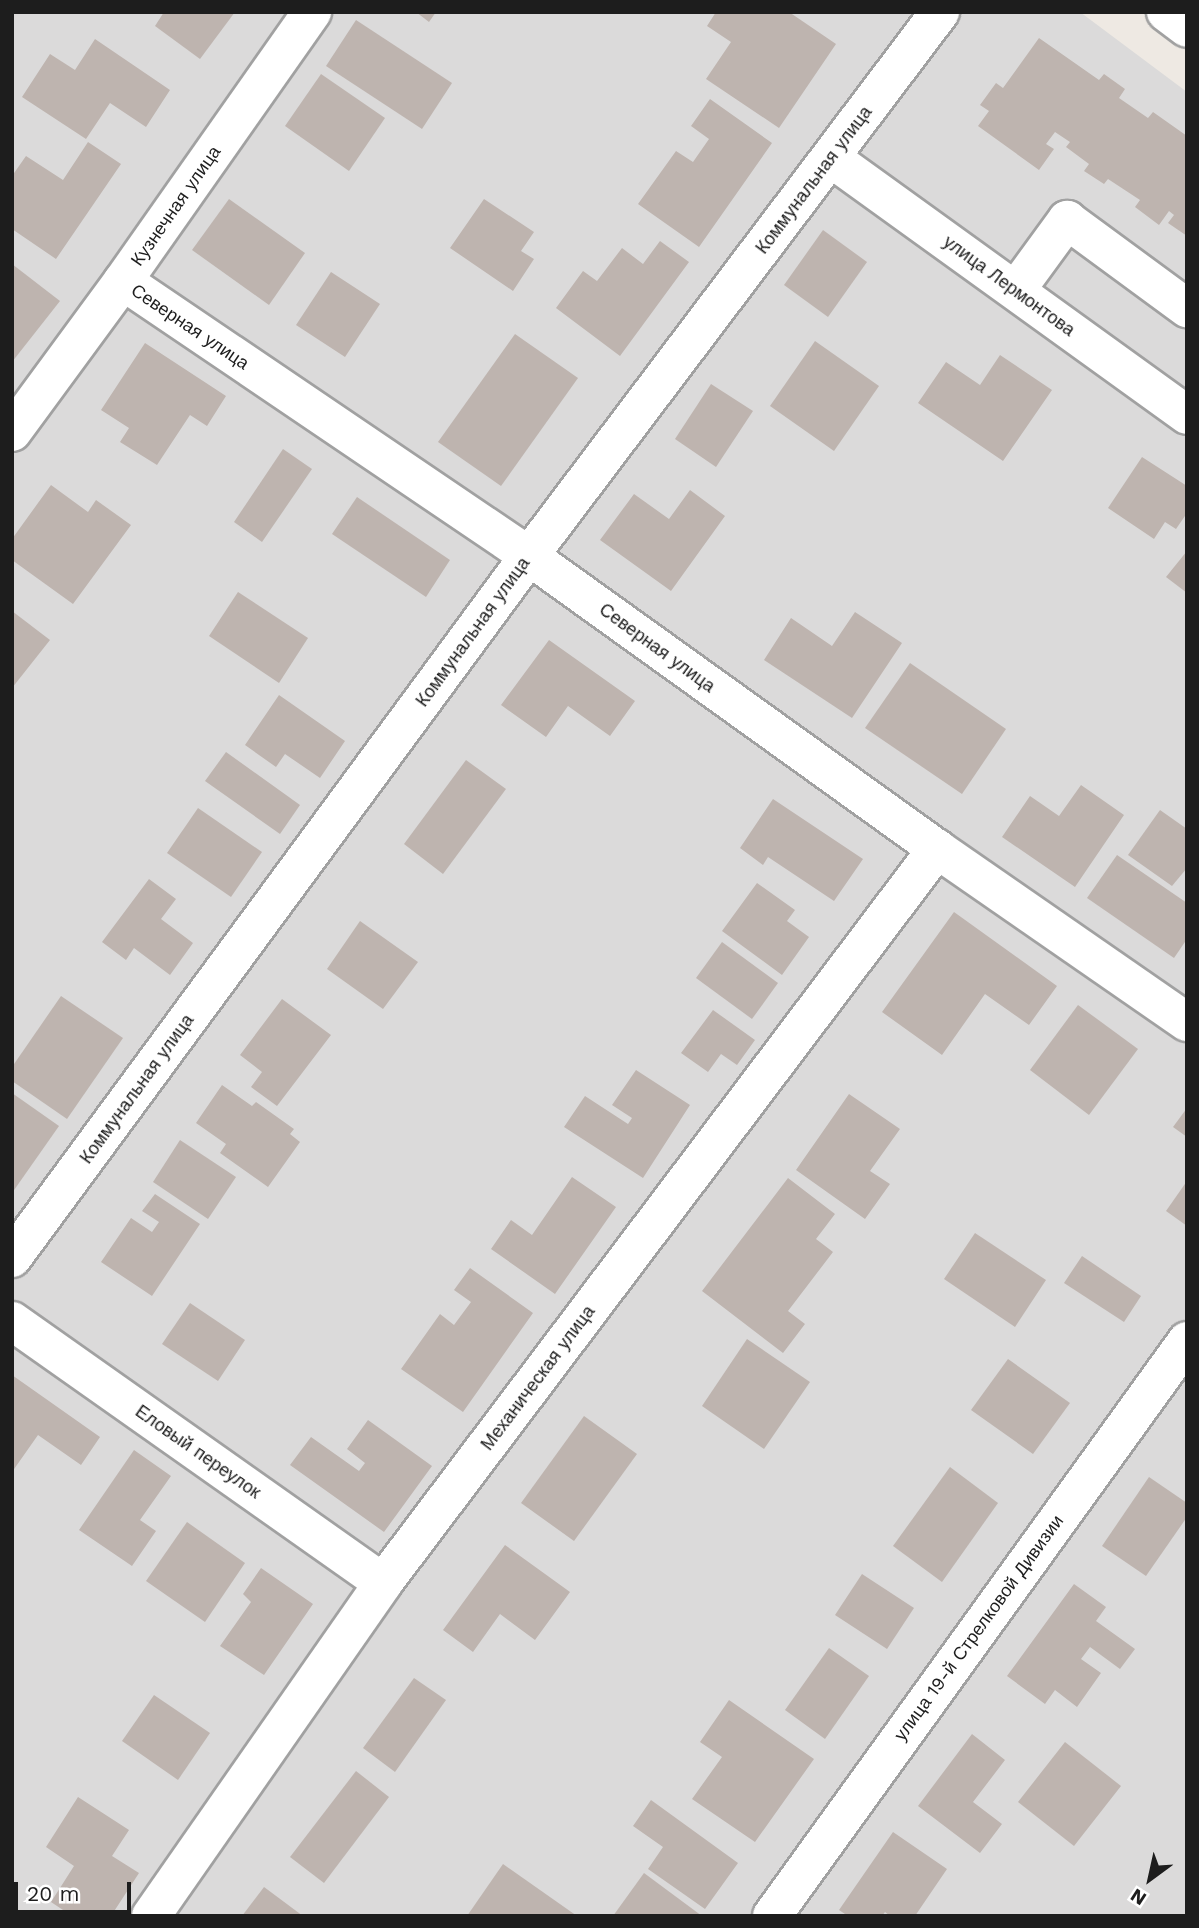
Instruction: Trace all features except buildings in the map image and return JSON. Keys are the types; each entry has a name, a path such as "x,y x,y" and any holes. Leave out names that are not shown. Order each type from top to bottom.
{"street":[{"name":"Кузнечная улица","path":"12,432 123,281 312,12"},
{"name":"Коммунальная улица","path":"12,1258 529,556 940,12"},
{"path":"1166,12 1187,28"},
{"name":"улица Лермонтова","path":"831,158 1187,415"},
{"path":"1016,290 1067,220 1187,308"},
{"name":"Северная улица","path":"123,281 529,556 937,849 1187,1022"},
{"name":"Механическая улица","path":"150,1916 383,1583 937,849"},
{"name":"Еловый переулок","path":"12,1321 383,1583"},
{"name":"улица 19-й Стрелковой Дивизии","path":"772,1916 1187,1341"}],"shaded area":[{"path":"12,12 1080,12 1187,92 1187,1916 12,1916"}]}
